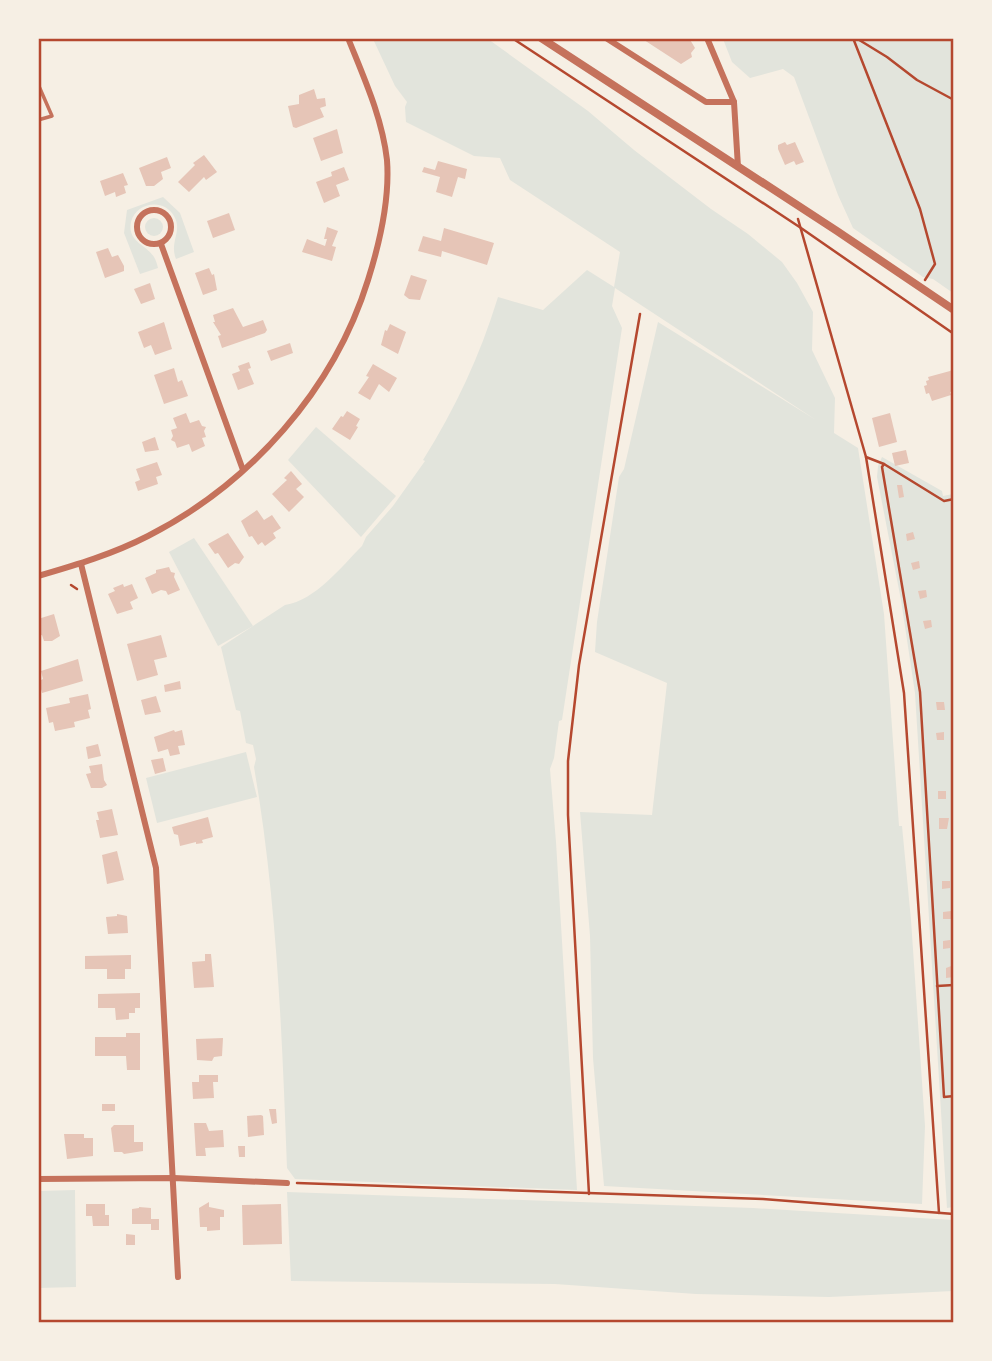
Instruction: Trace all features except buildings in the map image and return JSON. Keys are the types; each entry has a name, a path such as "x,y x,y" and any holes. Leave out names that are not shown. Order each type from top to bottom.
{"street":[{"path":"38,576 81,564 132,544 169,525 207,500 285,429 326,372 358,310 379,244 387,180 383,136 370,92 348,38"},
{"path":"541,38 954,310"},
{"path":"606,38 706,102 734,102"},
{"path":"707,38 734,102 738,167"},
{"path":"148,211 159,211 170,221 171,233 160,244 145,243 138,234 139,219 148,211"},
{"path":"160,244 243,470"},
{"path":"81,564 156,868 178,1278"},
{"path":"38,1179 174,1178 287,1183"}],"lane":[{"path":"38,84 52,116 38,120"}],"path":[{"path":"512,38 801,228 954,334"},
{"path":"854,38 887,57 917,80 954,100"},
{"path":"854,38 920,209 935,264 921,288"},
{"path":"790,201 801,228 866,457 904,693 939,1213"},
{"path":"589,1194 568,815 568,761 579,665 640,314"},
{"path":"866,457 884,464 944,501 954,499"},
{"path":"884,464 882,477 906,599 920,692 944,1097 954,1096"},
{"path":"71,584 79,592"},
{"path":"937,986 954,985"},
{"path":"287,1183 763,1199 954,1214"}],"shaded area":[{"path":"373,39 488,39 588,111 634,150 782,262 813,312 812,350 835,398 834,433 858,448 884,614 899,826 902,826 911,920 925,1126 922,1204 604,1186 593,1058 590,936 580,812 652,815 667,683 595,652 619,477 624,469 658,322 816,420 615,288 612,306 622,328 562,720 559,721 550,769 577,1190 295,1179 287,1168 277,967 268,867 254,767 256,759 253,745 246,743 240,711 236,710 221,647 285,605 317,590 362,546 366,537 393,506 425,461 423,460 466,382 498,297 543,310 587,270 614,287 620,252 510,180 500,158 474,156 406,122 407,102 395,86"},
{"path":"723,39 953,39 953,293 933,279 923,277 853,228 794,77 783,69 750,78 732,62"},
{"path":"163,197 180,213 194,252 176,259 174,247 177,227 174,216 164,207 144,207 134,215 131,222 132,234 151,253 158,268 140,274 124,233 127,210"},
{"path":"154,218 160,221 163,227 160,233 154,236 148,233 145,227 148,221"},
{"path":"316,427 396,496 361,537 288,460"},
{"path":"882,457 942,491 943,496 953,494 953,1207 947,1208 915,693 901,600 877,477"},
{"path":"194,538 253,626 218,646 169,552"},
{"path":"246,752 257,797 157,823 146,778"},
{"path":"75,1190 76,1287 39,1288 39,1191"},
{"path":"287,1192 753,1208 953,1220 953,1291 829,1297 696,1294 555,1284 291,1281"}]}
